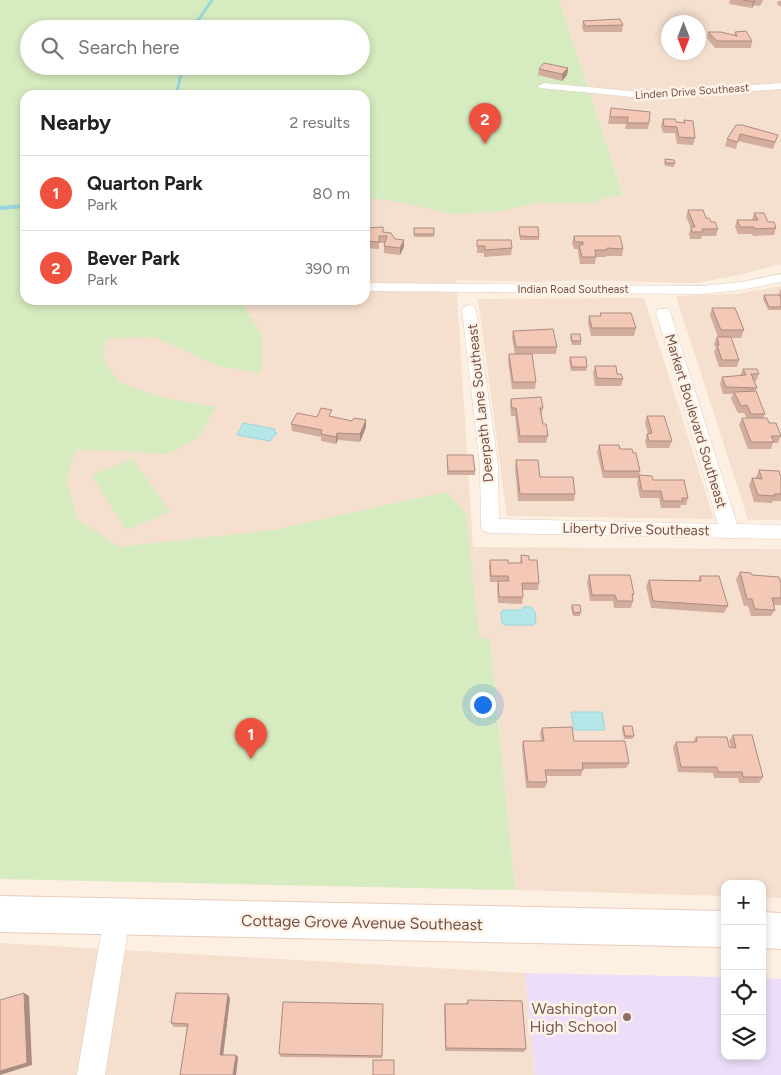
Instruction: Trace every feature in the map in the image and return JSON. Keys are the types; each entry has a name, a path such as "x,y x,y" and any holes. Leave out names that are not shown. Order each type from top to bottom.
{"main road":[{"name":"Cottage Grove Avenue Southeast","path":"0,914 721,929"},
{"path":"766,930 781,931"}],"street":[{"name":"Linden Drive Southeast","path":"544,86 653,96 781,86"},
{"name":"Indian Road Southeast","path":"370,286 552,289 592,287 702,290 743,286 781,278"},
{"name":"Deerpath Lane Southeast","path":"469,310 489,465 490,526"},
{"name":"Markert Boulevard Southeast","path":"663,312 730,531"},
{"name":"Liberty Drive Southeast","path":"490,526 781,532"},
{"path":"91,1075 117,917"}],"shaded area":[{"path":"559,0 781,0 781,264 740,275 696,283 581,280 536,282 456,280 473,547 781,549 781,898 766,897 766,880 721,880 721,896 515,890 490,639 0,625 93,305 370,305 370,194 623,196"},
{"path":"781,286 781,520 748,520 676,296 737,294"},
{"path":"644,298 714,519 507,516 478,299"},
{"path":"0,943 525,973 535,1075 0,1075"},
{"name":"Washington High School","path":"525,973 721,977 721,1060 766,1060 766,978 781,979 781,1075 535,1075"}],"green space":[{"path":"0,0 559,0 623,196 610,196 593,203 536,203 502,211 452,214 388,200 370,198 370,90 20,90 20,305 244,305 262,336 261,373 218,366 155,337 106,338 103,360 120,383 160,397 216,407 198,438 167,454 76,449 66,480 76,518 119,547 273,530 446,492 466,513 479,638 490,639 515,890 0,879"},
{"path":"132,458 170,512 126,530 92,476"}],"water":[{"path":"243,423 275,429 274,432 277,433 270,441 237,435"},
{"path":"523,607 531,607 535,612 536,623 533,625 505,625 502,623 501,612 503,610 523,610"},
{"path":"571,712 602,712 605,730 574,730"}],"building":[{"path":"620,19 623,25 585,26 583,21"},
{"path":"746,31 752,41 717,41 708,32 721,32 737,36 735,32"},
{"path":"544,63 568,68 562,74 539,69"},
{"path":"611,108 650,112 649,123 627,123 628,117 610,117"},
{"path":"663,119 675,119 676,122 685,123 684,120 693,121 695,138 679,137 677,127 664,126"},
{"path":"736,125 778,135 775,142 740,134 738,142 727,139"},
{"path":"665,159 674,160 675,163 666,163"},
{"path":"688,210 703,210 706,218 709,218 711,222 715,222 718,229 702,229 703,232 692,232 691,227 695,227"},
{"path":"754,213 764,213 768,222 774,222 776,228 755,229 754,227 740,227 737,220 758,220"},
{"path":"383,227 383,232 391,233 395,239 404,240 400,248 384,246 387,236 379,236 379,242 370,241 370,228"},
{"path":"519,227 538,227 539,237 520,236"},
{"path":"414,228 434,228 434,234 414,234"},
{"path":"574,236 620,236 623,249 607,248 607,250 595,250 596,257 582,257 579,245 583,245 583,242 575,242"},
{"path":"477,240 511,240 512,248 485,250 485,246 477,246"},
{"path":"764,295 780,295 781,307 769,307"},
{"path":"712,308 735,308 744,330 721,330"},
{"path":"600,313 631,313 636,328 592,328 589,316 601,316"},
{"path":"553,329 557,347 516,347 513,331"},
{"path":"571,334 580,334 581,341 572,341"},
{"path":"717,337 731,337 739,360 722,360 717,345 719,345"},
{"path":"509,354 532,354 536,382 513,382"},
{"path":"570,357 586,357 587,367 572,367"},
{"path":"595,366 616,366 617,374 621,374 623,379 597,378"},
{"path":"743,369 757,369 759,374 751,374 757,388 726,387 722,377 746,375"},
{"path":"756,391 765,414 751,414 747,405 741,406 734,392"},
{"path":"541,397 543,408 540,408 543,424 546,424 548,436 520,436 516,408 512,408 511,399"},
{"path":"321,408 332,410 329,416 352,421 354,418 366,420 360,434 337,433 336,437 321,434 322,430 291,424 297,413 317,417"},
{"path":"647,416 664,416 672,441 649,441 647,434 652,433"},
{"path":"742,418 767,418 769,423 776,423 781,436 771,436 774,442 751,442"},
{"path":"599,445 619,445 620,449 632,449 633,453 636,453 640,471 604,471"},
{"path":"447,455 473,455 475,471 448,471"},
{"path":"516,460 538,460 540,477 573,477 575,494 520,494"},
{"path":"759,470 779,471 781,475 781,494 774,494 775,496 758,495 752,478 762,479"},
{"path":"639,475 652,476 653,480 684,480 688,498 682,498 683,501 663,501 661,491 642,491"},
{"path":"521,555 529,556 529,560 537,560 539,583 522,583 523,597 499,597 498,581 509,581 508,576 491,576 490,560 508,560 508,563 522,563"},
{"path":"740,572 779,577 781,598 772,598 775,610 755,609 752,599 747,599"},
{"path":"589,575 630,575 634,594 632,594 633,601 617,601 615,595 592,595"},
{"path":"700,576 719,576 728,606 653,601 649,580 701,581"},
{"path":"572,605 580,605 581,612 574,613"},
{"path":"623,726 632,726 634,736 625,736"},
{"path":"572,727 574,741 625,741 629,763 582,763 583,770 545,770 547,782 528,782 523,741 544,741 542,728"},
{"path":"733,735 752,735 763,777 743,777 742,772 718,772 717,767 681,767 676,742 697,742 696,737 727,737 729,747 736,748"},
{"path":"24,993 27,1063 0,1071 0,1000"},
{"path":"176,993 228,994 220,1055 236,1055 233,1075 180,1075 188,1024 171,1023"},
{"path":"468,1000 522,1001 526,1049 446,1048 445,1004 468,1004"},
{"path":"283,1002 383,1004 382,1056 279,1054"},
{"path":"373,1060 394,1060 394,1075 373,1075"}],"waterway":[{"path":"198,20 212,0"},
{"path":"177,90 181,75"},
{"path":"0,208 20,206"}],"place":[{"name":"Bever Park","path":"485,144"},
{"name":"Quarton Park","path":"251,759"},
{"name":"Washington High School","path":"627,1017"}]}
